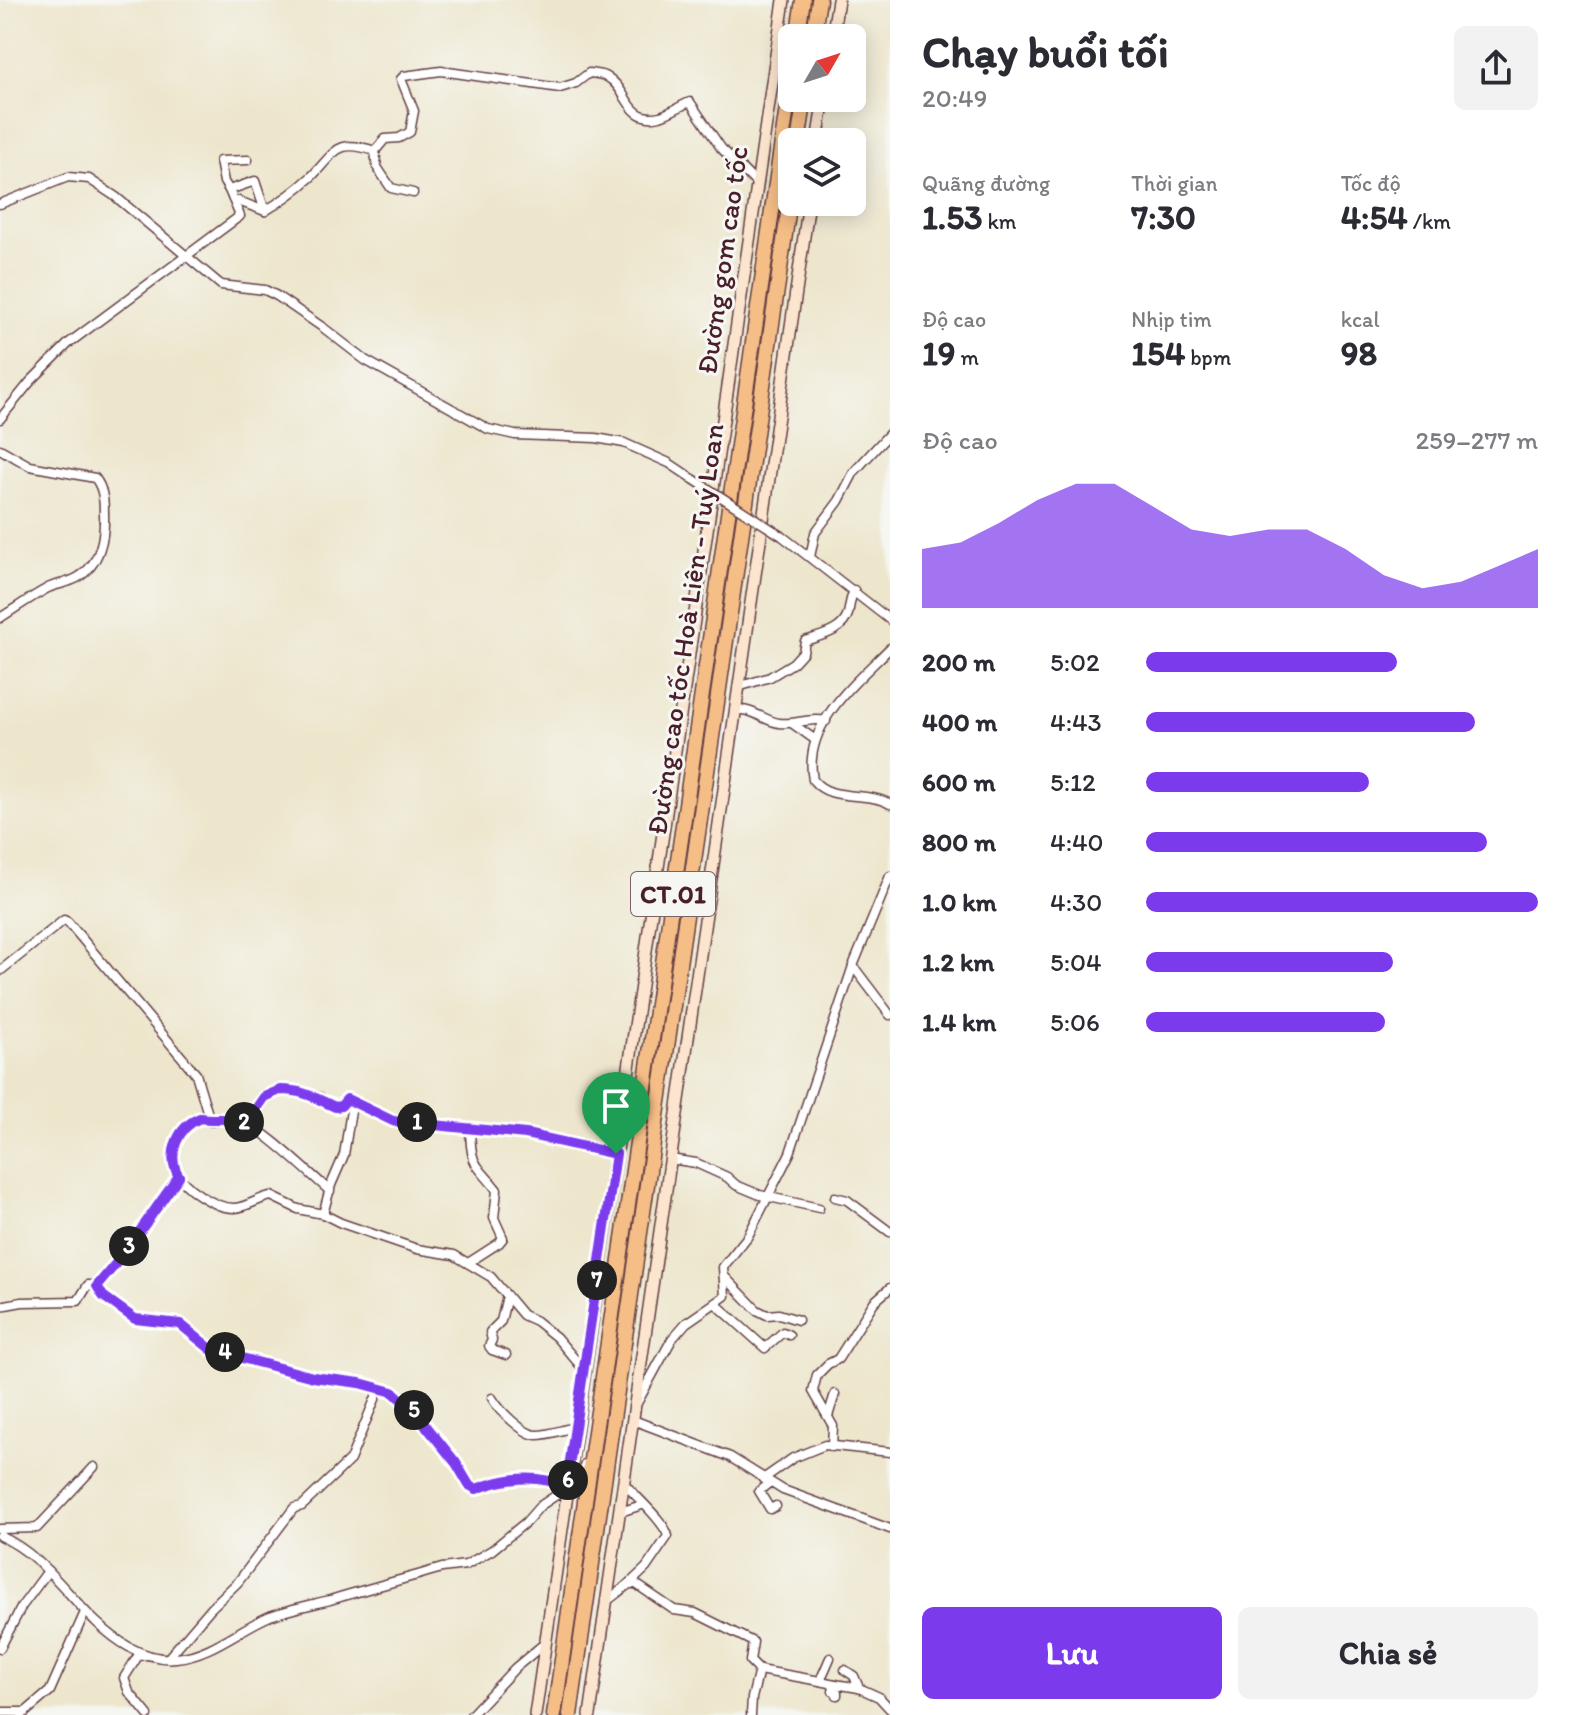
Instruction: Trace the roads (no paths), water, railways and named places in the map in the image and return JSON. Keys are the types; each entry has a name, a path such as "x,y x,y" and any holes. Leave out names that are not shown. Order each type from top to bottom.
{"highway":[{"path":"799,24 803,0"},
{"path":"815,24 819,0"},
{"name":"Đường cao tốc Hoà Liên - Tuý Loan","path":"554,1715 786,112"},
{"name":"Đường cao tốc Hoà Liên - Tuý Loan","path":"570,1715 788,216"}],"main road":[{"name":"Đường gom cao tốc","path":"535,1715 784,0"},
{"path":"834,24 838,0"},
{"path":"590,1715 807,216"}],"street":[{"path":"413,193 391,188 377,167 375,151 385,139 399,138 410,132 414,111 401,79 441,71 560,88 576,83 589,73 603,74 619,87 630,108 644,115 659,116 690,102 721,148 757,184"},
{"path":"265,211 313,175 335,149 354,144 375,151"},
{"path":"0,419 30,382 69,343 240,216 224,182 220,161 248,160"},
{"path":"0,204 68,177 89,179 116,197 221,285 265,290 277,296 365,360 488,429 515,435 596,438 624,443 669,463 782,536 890,620"},
{"path":"231,195 255,181 265,211"},
{"path":"231,195 265,211"},
{"path":"810,557 815,533 839,501 854,472 890,433"},
{"path":"0,449 30,466 95,478 104,498 105,521 99,554 90,569 51,586 2,614"},
{"path":"738,687 783,670 799,658 805,641 843,623 854,590"},
{"path":"890,648 842,697 814,739 811,749 811,773 820,788 837,794 869,796 890,804"},
{"path":"735,711 745,709 776,723 826,721"},
{"path":"793,724 814,739"},
{"path":"635,1407 672,1339 686,1323 725,1296 723,1267 748,1236 790,1153 853,966 890,876"},
{"path":"0,971 64,920 68,922 196,1074 210,1121"},
{"path":"853,966 890,1015"},
{"path":"246,1123 264,1097 280,1090 299,1091 320,1097 335,1107 341,1106 346,1099 393,1121 526,1134 616,1154"},
{"path":"323,1214 344,1155 352,1104"},
{"path":"330,1191 268,1138 235,1118 210,1121 200,1118 192,1121 179,1136 173,1158 174,1168 204,1198 218,1206 236,1208 271,1196 298,1209 323,1214 417,1249 454,1255 489,1275 523,1315 556,1337 585,1371"},
{"path":"468,1263 503,1238 494,1218 497,1190 472,1160 470,1129"},
{"path":"670,1159 696,1163 721,1174 736,1185 768,1196 819,1208"},
{"path":"97,1286 179,1176"},
{"path":"835,1197 847,1200 890,1232"},
{"path":"723,1275 757,1310 767,1315 779,1314 798,1320"},
{"path":"0,1306 22,1302 78,1301 88,1285 97,1286"},
{"path":"97,1286 103,1296 135,1319 180,1324 212,1350 313,1377 380,1387 402,1398 456,1463 469,1485 476,1489 499,1480 527,1479 545,1479 566,1487"},
{"path":"832,1447 833,1426 813,1391 817,1375 838,1359 874,1302 890,1288"},
{"path":"506,1355 489,1346 492,1341 490,1332 501,1321 507,1296"},
{"path":"716,1304 765,1348 782,1332"},
{"path":"168,1658 238,1582 294,1508 302,1506 350,1460 380,1387"},
{"path":"828,1416 835,1394"},
{"path":"492,1398 503,1414 531,1434 576,1427"},
{"path":"633,1420 730,1457 766,1481 890,1529"},
{"path":"776,1506 770,1509 759,1491 766,1481 800,1454 825,1445 890,1452"},
{"path":"0,1536 32,1554 85,1612 110,1633 157,1659 194,1655 270,1616 442,1568 466,1565 507,1538 540,1506 579,1480 587,1460"},
{"path":"613,1465 626,1469"},
{"path":"0,1529 37,1528 94,1467"},
{"path":"607,1601 641,1574 668,1536 661,1521 642,1505 624,1483"},
{"path":"620,1512 642,1505"},
{"path":"0,1648 22,1606 48,1571"},
{"path":"629,1584 642,1588 674,1610 695,1613 753,1642 750,1661 759,1670 859,1688 879,1697 890,1709"},
{"path":"0,1712 24,1714 50,1691 85,1612"},
{"path":"471,1715 515,1668 545,1643"},
{"path":"147,1655 138,1656 124,1678 129,1692 148,1715"},
{"path":"820,1681 830,1658"},
{"path":"751,1715 759,1670"},
{"path":"845,1670 854,1676 859,1688"},
{"path":"835,1684 833,1691 837,1695"}]}
